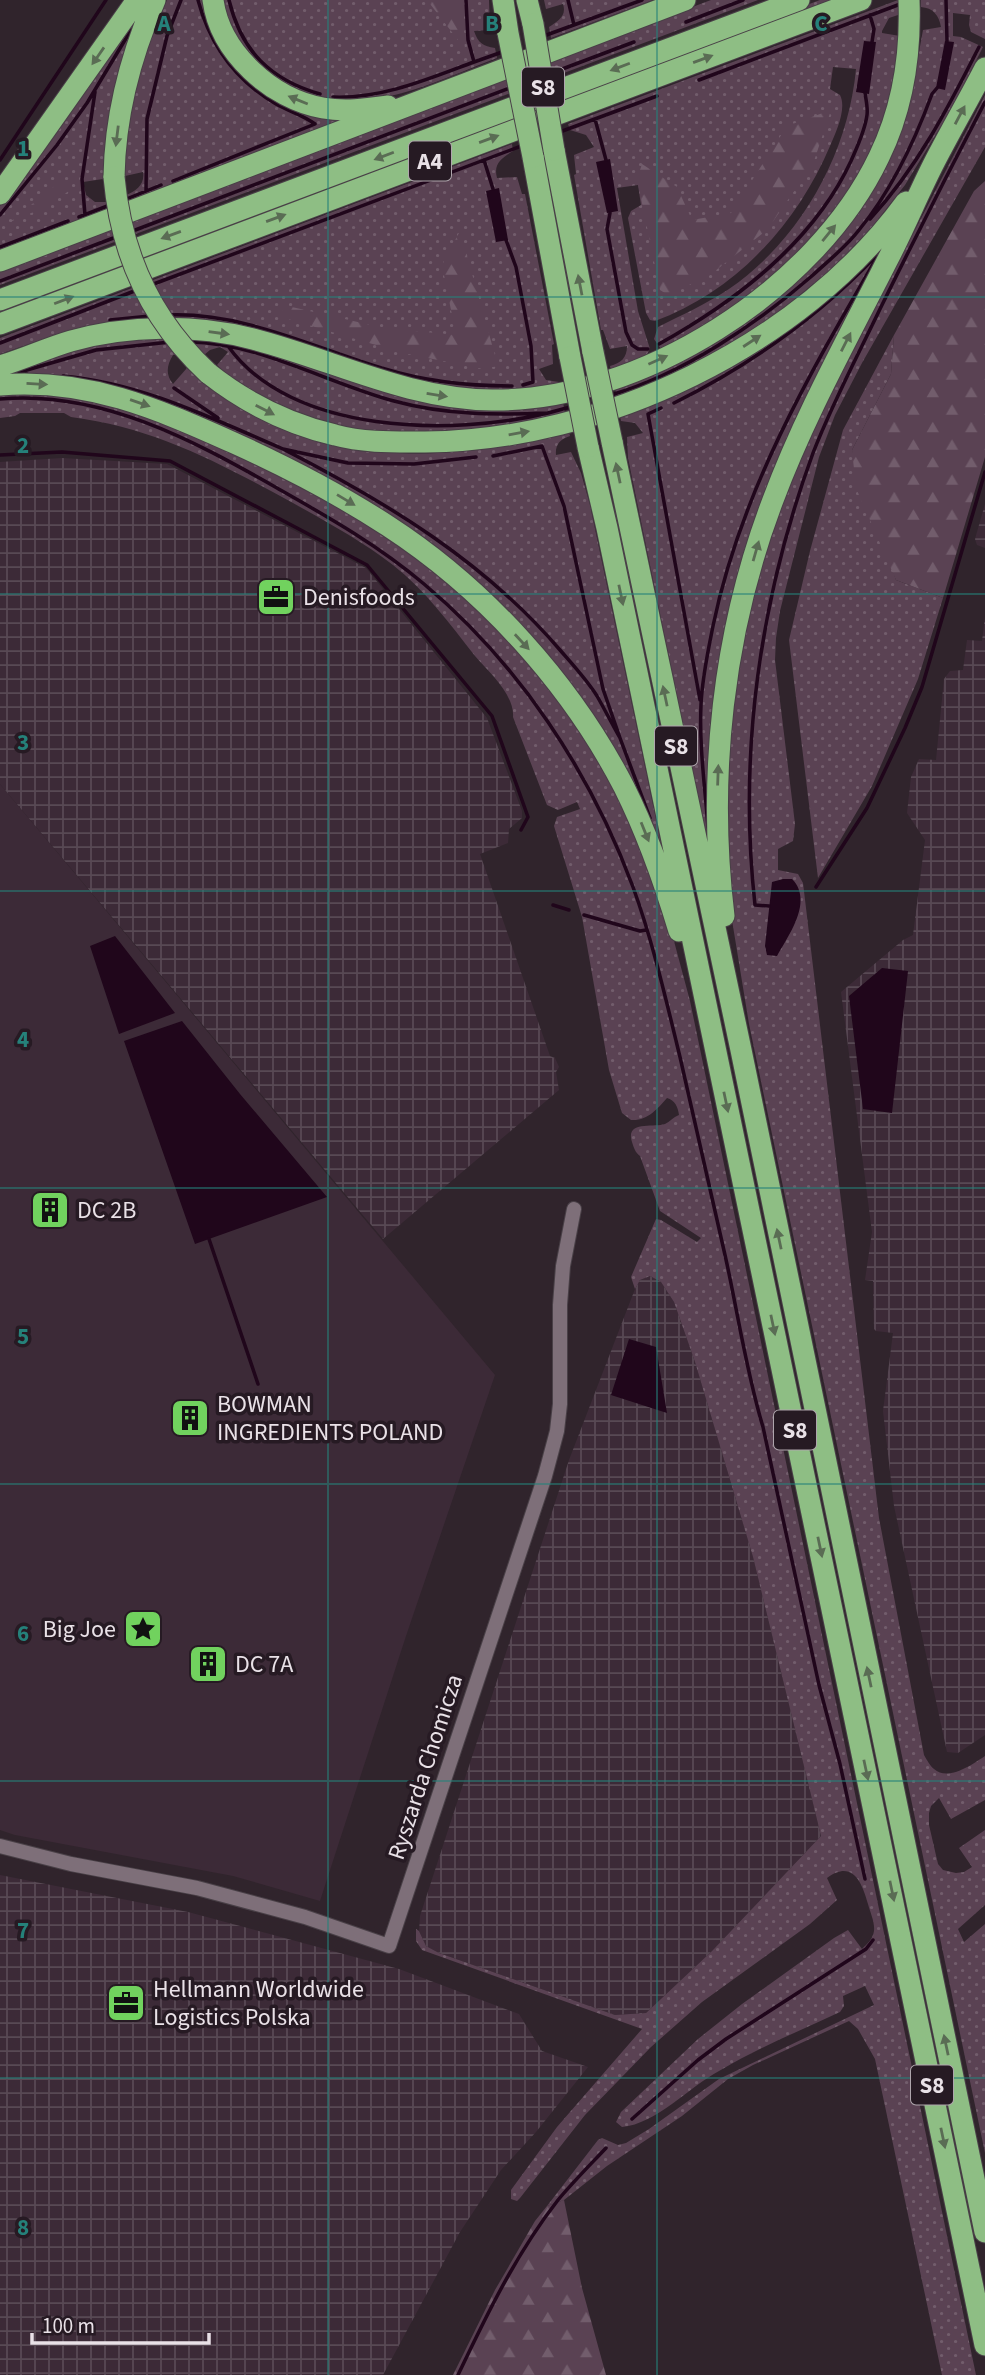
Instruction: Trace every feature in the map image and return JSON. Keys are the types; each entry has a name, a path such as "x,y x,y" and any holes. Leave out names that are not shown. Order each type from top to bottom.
{"highway":[{"path":"0,194 137,0"},
{"path":"155,0 143,29 126,87 118,122 114,177 122,232 142,287 170,332 208,373 265,411 302,426 338,436 403,442 439,442 503,436 567,423 657,393 735,353 815,295 856,261 883,233 935,162"},
{"path":"213,0 221,26 243,61 257,75 295,100 321,108 365,109 392,105 441,91"},
{"name":"S8","path":"503,0 588,447 834,1612 985,2345"},
{"name":"S8","path":"527,0 593,352 741,1050 985,2232"},
{"path":"657,10 678,0"},
{"path":"0,261 685,0"},
{"name":"A4","path":"0,300 799,0"},
{"name":"A4","path":"0,324 861,0"},
{"path":"0,366 93,336 174,329 212,331 251,339 383,383 466,399 542,397 629,373 684,348 748,308 802,263 840,220 869,177 892,127 905,75 910,8"},
{"path":"741,1050 722,895 718,821 722,716 734,634 758,544 805,422 985,68"},
{"path":"0,385 34,383 74,387 119,396 166,412 331,491 389,527 441,565 471,592 530,651 564,693 623,785 660,871 711,1035"}],"street":[{"name":"Ryszarda Chomicza","path":"0,1846 71,1864 197,1888 305,1917 389,1946 545,1476 557,1431 561,1393 563,1266 574,1209"}],"shaded area":[{"path":"864,41 876,42 869,94 856,92"},
{"path":"945,41 954,42 945,90 936,88"},
{"path":"610,159 618,211 607,213 596,162"},
{"path":"499,188 508,240 496,242 486,191"},
{"path":"62,458 167,464 366,568 487,718 522,811 522,818 509,829 508,843 480,854 550,1056 555,1058 559,1067 556,1072 559,1090 383,1239 0,784 0,462"},
{"path":"985,504 985,548 977,545 975,539"},
{"path":"985,617 985,1735 958,1753 947,1752 894,1506 883,1411 893,1333 874,1329 873,1281 865,1280 872,1232 841,992 903,940 913,935 925,840 907,813 911,777 919,759 936,760 944,679 950,671 963,670 967,640 982,641"},
{"path":"0,784 495,1375 320,1901 233,1876 0,1830"},
{"path":"792,879 798,888 800,908 777,956 767,955 765,946 772,882"},
{"path":"115,936 175,1013 119,1034 90,946"},
{"path":"882,968 908,971 892,1113 863,1109 849,996"},
{"path":"182,1021 327,1197 195,1244 124,1041"},
{"path":"650,1276 661,1282 674,1302 695,1362 753,1557 821,1836 712,1951 646,2013 615,2015 439,1953 426,1946 419,1931 420,1916 569,1460 635,1289 640,1280"},
{"path":"629,1339 656,1347 667,1413 611,1395"},
{"path":"0,1875 188,1912 399,1969 519,2014 542,2051 588,2067 536,2132 501,2170 460,2232 383,2375 0,2375"}],"green space":[{"path":"146,0 114,93 108,119 103,179 83,182 86,195 95,202 106,202 107,210 0,250 0,206"},
{"path":"167,0 206,0 221,43 343,121 127,202 126,195 139,187 143,180 143,172 125,176 131,108 150,42"},
{"path":"222,0 489,0 490,30 474,31 482,43 495,48 497,58 416,89 389,96 335,100 308,94 281,81 260,65 237,36"},
{"path":"427,0 460,0 465,49"},
{"path":"544,0 653,0 551,38 549,27 561,18 564,8 563,4 546,9"},
{"path":"711,0 758,0 0,285 0,268"},
{"path":"820,0 838,0 0,315 0,308"},
{"path":"898,0 901,14 889,18 882,31 900,36 890,107 861,176 810,242 768,281 706,325 661,349 654,339 658,327 729,289 755,269 798,221 816,193 843,133 856,69 833,67 830,89 840,95 842,101 840,120 816,175 781,228 737,273 712,292 655,321 650,320 646,313 628,218 631,211 641,205 638,185 617,188 638,311 650,349 646,356 611,371 610,366 625,357 627,346 610,349 601,330 574,175 574,155 594,147 586,135 570,130 568,124"},
{"path":"921,0 985,0 985,39 971,32 970,15 953,13 953,36 983,47 952,108 905,185 872,227 835,266 773,317 707,359 617,398 615,388 789,288 838,239 864,204 892,152 911,96 923,30 941,27 935,13 921,7"},
{"path":"985,95 985,147 862,363 835,415 819,457 780,611 775,660 795,824 793,841 778,849 778,870 798,874 803,883 879,1518 924,1755 934,1769 946,1774 960,1770 985,1756 985,1800 951,1819 939,1798 931,1806 929,1825 938,1864 943,1870 956,1873 972,1867 959,1848 985,1830 985,1905 958,1929 964,1942 985,1924 985,2153 749,1024 731,914 725,802 737,665 758,568 803,446"},
{"path":"831,110 813,164 767,230 710,275 668,295 660,290 637,179 642,164 677,187 692,220 731,213 787,126"},
{"path":"512,144 513,151 497,165 496,173 497,178 517,177 522,194 525,194 554,344 553,364 539,369 546,380 559,384 517,390 472,389 415,381 270,334 55,335 0,354 0,338"},
{"path":"63,179 72,189 43,208 10,222"},
{"path":"985,181 985,457 943,598 896,580 856,488 852,450 891,374 894,335 974,191"},
{"path":"460,231 498,366 483,369 403,353 281,317 283,305 384,328 456,335 442,265"},
{"path":"887,239 763,503 711,862 628,458 627,437 643,433 635,423 621,421 620,416 702,382 779,337 825,300"},
{"path":"894,335 891,374 852,450 896,580 943,598 918,679 872,786 818,878 789,640 843,430"},
{"path":"190,338 253,347 416,400 563,402 565,414 510,425 456,432 382,432 310,419 276,406 245,388 217,365 228,352 220,347 204,355 173,355 168,370 173,384 187,368 229,400 274,424 320,441 368,450 418,453 468,451 518,444 569,432 570,436 557,445 556,455 571,452 581,473 590,505 665,862 495,604 217,427 0,374 76,349 118,340"},
{"path":"0,392 51,392 152,415 333,501 440,574 520,652 575,722 620,798 667,915 690,1001 976,2375 942,2375 875,2059 858,2029 849,2021 728,2079 682,2116 607,2166 564,2200 547,2206 598,2140 602,2138 618,2145 626,2143 719,2079 874,2005 865,1986 843,1996 844,2006 840,2012 733,2063 660,2112 622,2127 616,2122 621,2112 698,2039 834,1938 848,1930 862,1949 868,1943 873,1934 873,1921 863,1888 850,1872 836,1873 827,1878 837,1900 810,1924 702,2002 651,2047 585,2115 520,2198 517,2201 511,2199 511,2190 557,2127 642,2029 422,1950 416,1941 416,1929 426,1946 439,1953 615,2015 646,2013 712,1951 821,1836 753,1557 695,1362 674,1302 661,1282 650,1276 640,1280 635,1289 631,1277 656,1219 697,1242 701,1238 660,1211 640,1156 632,1142 633,1130 642,1126 665,1124 679,1115 678,1109 674,1102 667,1098 652,1114 642,1119 631,1120 622,1113 609,1070 582,917 554,826 557,817 580,809 577,802 558,810 547,805 513,717 510,700 426,596 393,565 357,540 213,461 159,438 64,413 20,413 0,418"},
{"path":"564,2200 582,2288 606,2375 453,2375 495,2290 535,2221 547,2206"}],"waterway":[{"path":"0,160 106,0"},
{"path":"146,191 147,119 167,36 181,0"},
{"path":"173,181 315,124 276,104 236,72 209,32 198,0"},
{"path":"229,0 241,34 261,61 287,81 320,94"},
{"path":"466,0 468,40 474,62 505,51"},
{"path":"568,0 574,25"},
{"path":"541,37 642,0"},
{"path":"686,22 743,0"},
{"path":"946,0 947,41"},
{"path":"699,80 903,3"},
{"path":"870,15 874,29 872,42"},
{"path":"0,215 87,103 134,25"},
{"path":"549,74 634,42"},
{"path":"870,219 917,158 979,47"},
{"path":"333,97 387,91 474,62"},
{"path":"130,232 512,87"},
{"path":"611,395 665,374 718,346 768,311 837,254 871,215 892,182 937,88"},
{"path":"85,215 82,179 95,92"},
{"path":"659,344 744,289 794,244 816,218 835,191 860,139 867,115 865,93"},
{"path":"557,133 657,96"},
{"path":"769,906 755,905 749,790 758,676 779,563 813,453 828,417 985,102"},
{"path":"595,119 606,160"},
{"path":"151,285 524,145"},
{"path":"484,160 493,189"},
{"path":"124,200 161,185"},
{"path":"79,217 110,205"},
{"path":"610,213 607,229 626,332 632,345 638,349 648,349"},
{"path":"0,247 68,221"},
{"path":"0,281 116,237"},
{"path":"506,240 516,267 531,346 533,382 523,385"},
{"path":"708,827 702,751 702,695 709,645 725,576 741,527 781,433 880,252"},
{"path":"674,403 729,373 781,339 829,301 875,257"},
{"path":"0,343 137,290"},
{"path":"168,315 224,319 251,325 416,377 464,384 512,386"},
{"path":"110,320 150,316"},
{"path":"27,374 13,374 96,350 170,342"},
{"path":"188,342 213,344 239,348 369,394 413,406 471,413 548,413 467,425 376,422 332,412 291,397 256,375 228,346"},
{"path":"63,376 148,394 283,449"},
{"path":"174,388 218,418"},
{"path":"0,399 37,398 74,402 145,422 212,453 352,532 424,584 491,649 521,684 573,761 616,844 633,887 659,971 865,1879"},
{"path":"548,413 574,406"},
{"path":"661,408 648,414 700,700"},
{"path":"476,457 414,464 348,463 283,449 396,512 466,561 499,588 531,618 584,678 620,738 603,689 564,506 542,446 493,456"},
{"path":"0,455 62,452 170,461 367,565 492,716 528,817 521,830"},
{"path":"816,887 867,808 922,687 985,472"},
{"path":"620,738 650,818"},
{"path":"553,905 569,910"},
{"path":"584,915 640,931 646,930"},
{"path":"209,1239 258,1384"},
{"path":"632,2119 698,2060 726,2039 866,1949 873,1940"},
{"path":"458,2375 491,2307 529,2242 558,2200 606,2148"}],"place":[{"name":"Denisfoods","path":"276,597"},
{"name":"DC 2B","path":"50,1210"},
{"name":"BOWMAN INGREDIENTS POLAND","path":"190,1418"},
{"name":"Big Joe","path":"143,1629"},
{"name":"DC 7A","path":"208,1664"},
{"name":"Hellmann Worldwide Logistics Polska","path":"126,2003"}]}
